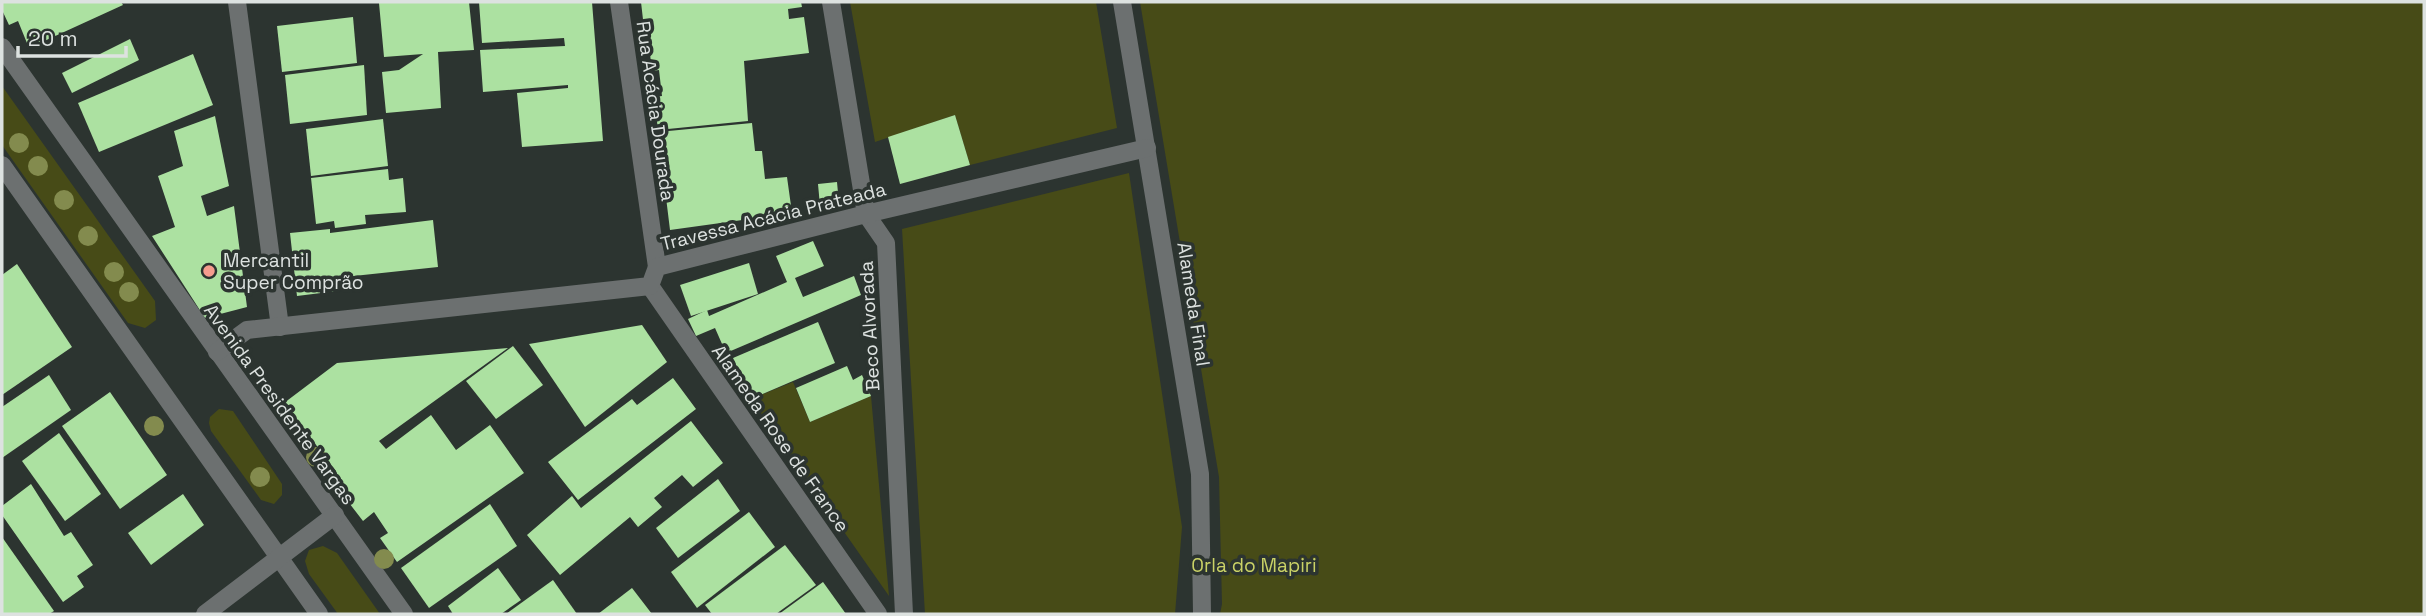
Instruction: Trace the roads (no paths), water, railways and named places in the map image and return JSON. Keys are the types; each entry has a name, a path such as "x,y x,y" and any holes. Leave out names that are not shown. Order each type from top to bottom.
{"street":[{"path":"237,2 280,327"},
{"name":"Rua Acácia Dourada","path":"619,2 657,267"},
{"name":"Beco Alvorada","path":"831,2 866,214 886,243 904,614"},
{"name":"Alameda Final","path":"1122,2 1200,474 1202,614"},
{"name":"Avenida Presidente Vargas","path":"2,47 404,614"},
{"name":"Travessa Acácia Prateada","path":"650,286 657,267 866,214 1147,148"},
{"path":"2,165 319,614"},
{"path":"217,352 247,330 650,286"},
{"name":"Alameda Rose de France","path":"650,286 878,614"},
{"path":"205,614 335,515"}],"place":[{"name":"Mercantil Super Comprão","path":"209,271"}],"park label":[{"name":"Orla do Mapiri","path":"1254,565"}]}
